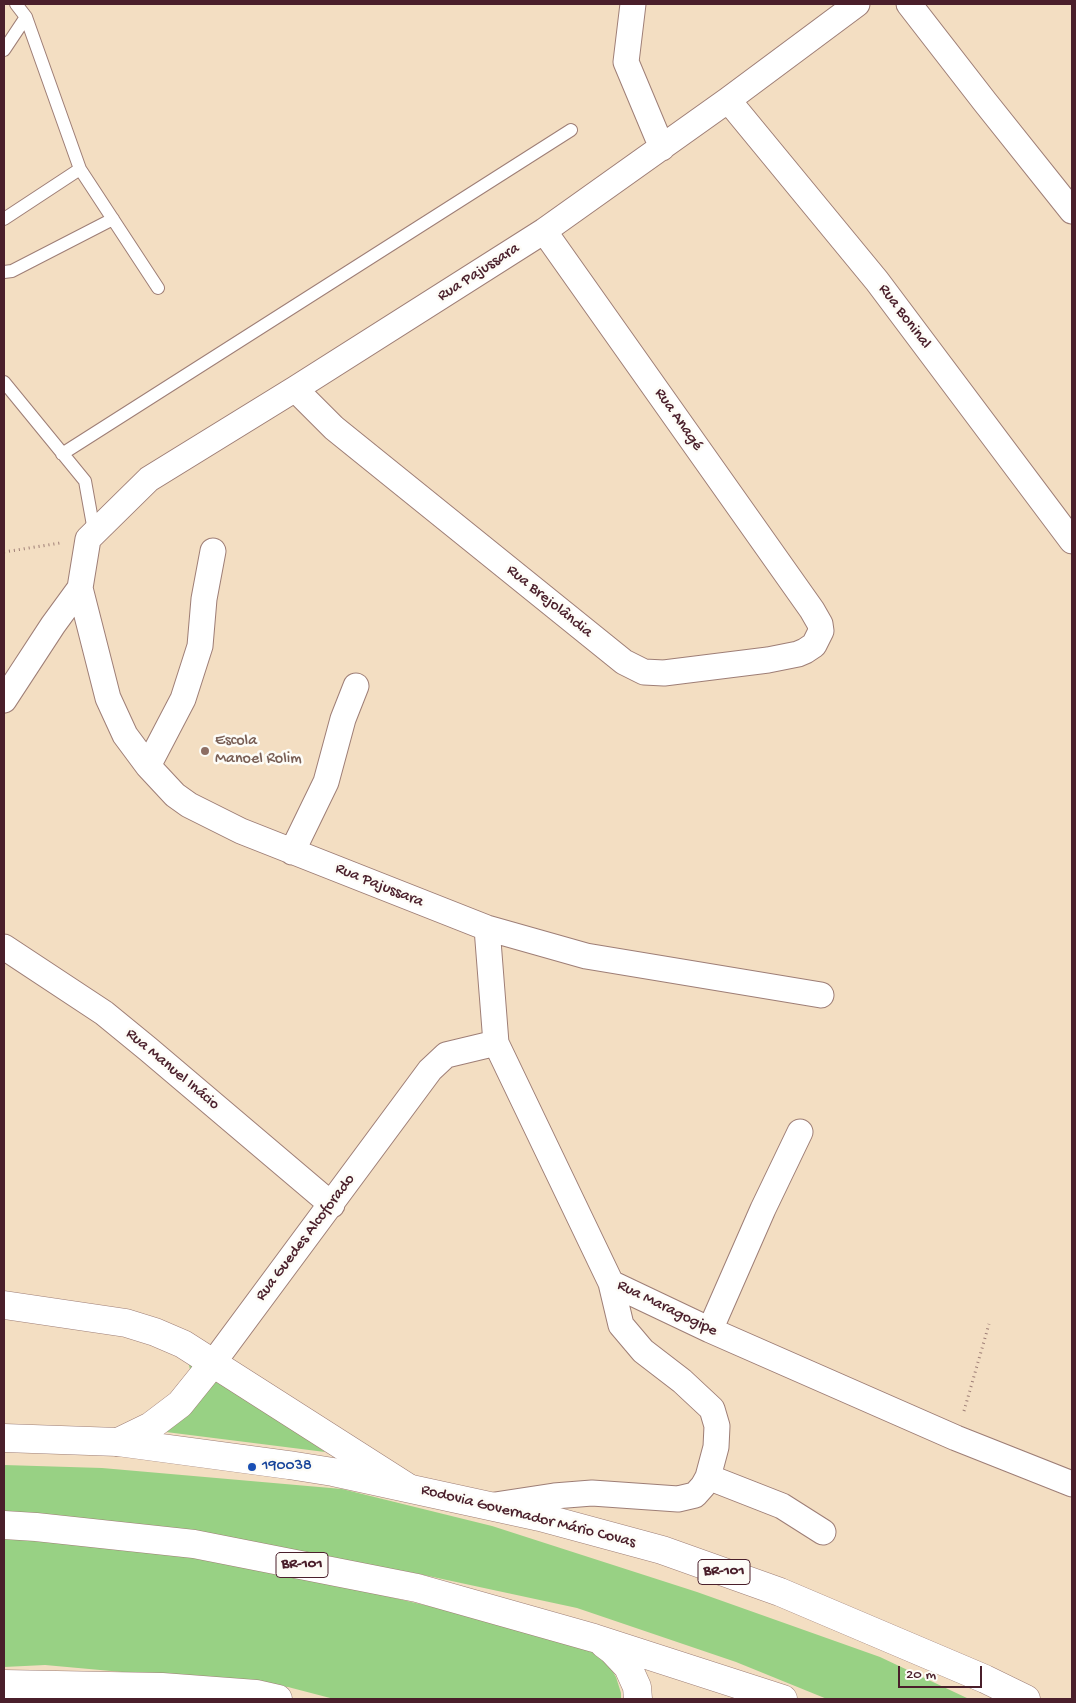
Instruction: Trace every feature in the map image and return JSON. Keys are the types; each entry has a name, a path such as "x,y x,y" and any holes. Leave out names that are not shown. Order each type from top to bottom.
{"main road":[{"path":"4,1305 126,1323 155,1332 183,1344 408,1488"},
{"name":"Rua Guedes Alcoforado","path":"118,1442 151,1426 180,1404 213,1363"},
{"name":"Rodovia Governador Mário Covas","path":"4,1438 118,1442 298,1466 492,1505 662,1550 780,1592 985,1679 1026,1699"},
{"name":"BR-101","path":"4,1525 36,1526 194,1544 417,1588 594,1638 783,1699"},
{"path":"594,1638 612,1650 628,1666 637,1687 638,1699"},
{"path":"4,1684 162,1687 256,1694 278,1699"}],"street":[{"path":"633,4 626,62 662,148"},
{"name":"Rua Pajussara","path":"91,535 149,478 295,389 544,231 662,148 857,4"},
{"path":"909,4 1072,211"},
{"name":"Rua Boninal","path":"728,100 878,281 1072,541"},
{"name":"Rua Anagé","path":"544,231 812,610"},
{"name":"Rua Brejolândia","path":"295,389 334,428 624,662 644,672 690,671 798,654 814,645 821,631 820,624 812,610"},
{"path":"4,700 53,625 80,588 91,535"},
{"path":"148,766 183,699 200,646 204,599 212,551"},
{"name":"Rua Pajussara","path":"80,588 108,698 125,735 148,766 175,795 189,805 241,831 487,928 586,956 821,995"},
{"path":"292,852 326,782 343,719 356,686"},
{"name":"Rua Maragogipe","path":"487,928 496,1044 611,1283 710,1330 956,1438 1072,1484"},
{"name":"Rua Manuel Inácio","path":"4,947 104,1013 332,1205"},
{"name":"Rua Guedes Alcoforado","path":"213,1363 332,1205 430,1070 446,1055 496,1044"},
{"path":"710,1330 763,1209 800,1132"},
{"path":"492,1505 554,1496 592,1493 678,1499 694,1495 703,1486 708,1477 716,1447 717,1426 712,1409 682,1381 643,1350 621,1325 611,1283"},
{"path":"708,1477 782,1506 823,1532"}],"lane":[{"path":"16,4 26,17 80,169 158,288"},
{"path":"4,50 26,17"},
{"path":"62,454 571,130"},
{"path":"4,219 80,169"},
{"path":"4,272 12,271 113,219"},
{"path":"4,382 85,481 91,535"}],"path":[{"path":"4,552 91,535"},
{"path":"956,1438 989,1324"}],"green space":[{"path":"185,1347 325,1452 158,1431 191,1374"},
{"path":"4,1465 102,1468 342,1489 492,1526 697,1592 880,1657 969,1699 827,1699 736,1662 577,1608 419,1574 178,1529 4,1513"},
{"path":"4,1529 185,1554 292,1574 548,1634 593,1650 607,1662 616,1677 621,1699 334,1699 288,1687 45,1665 4,1667"}],"place":[{"name":"Escola Manoel Rolim","path":"205,751"},
{"name":"190038","path":"252,1467"}]}
